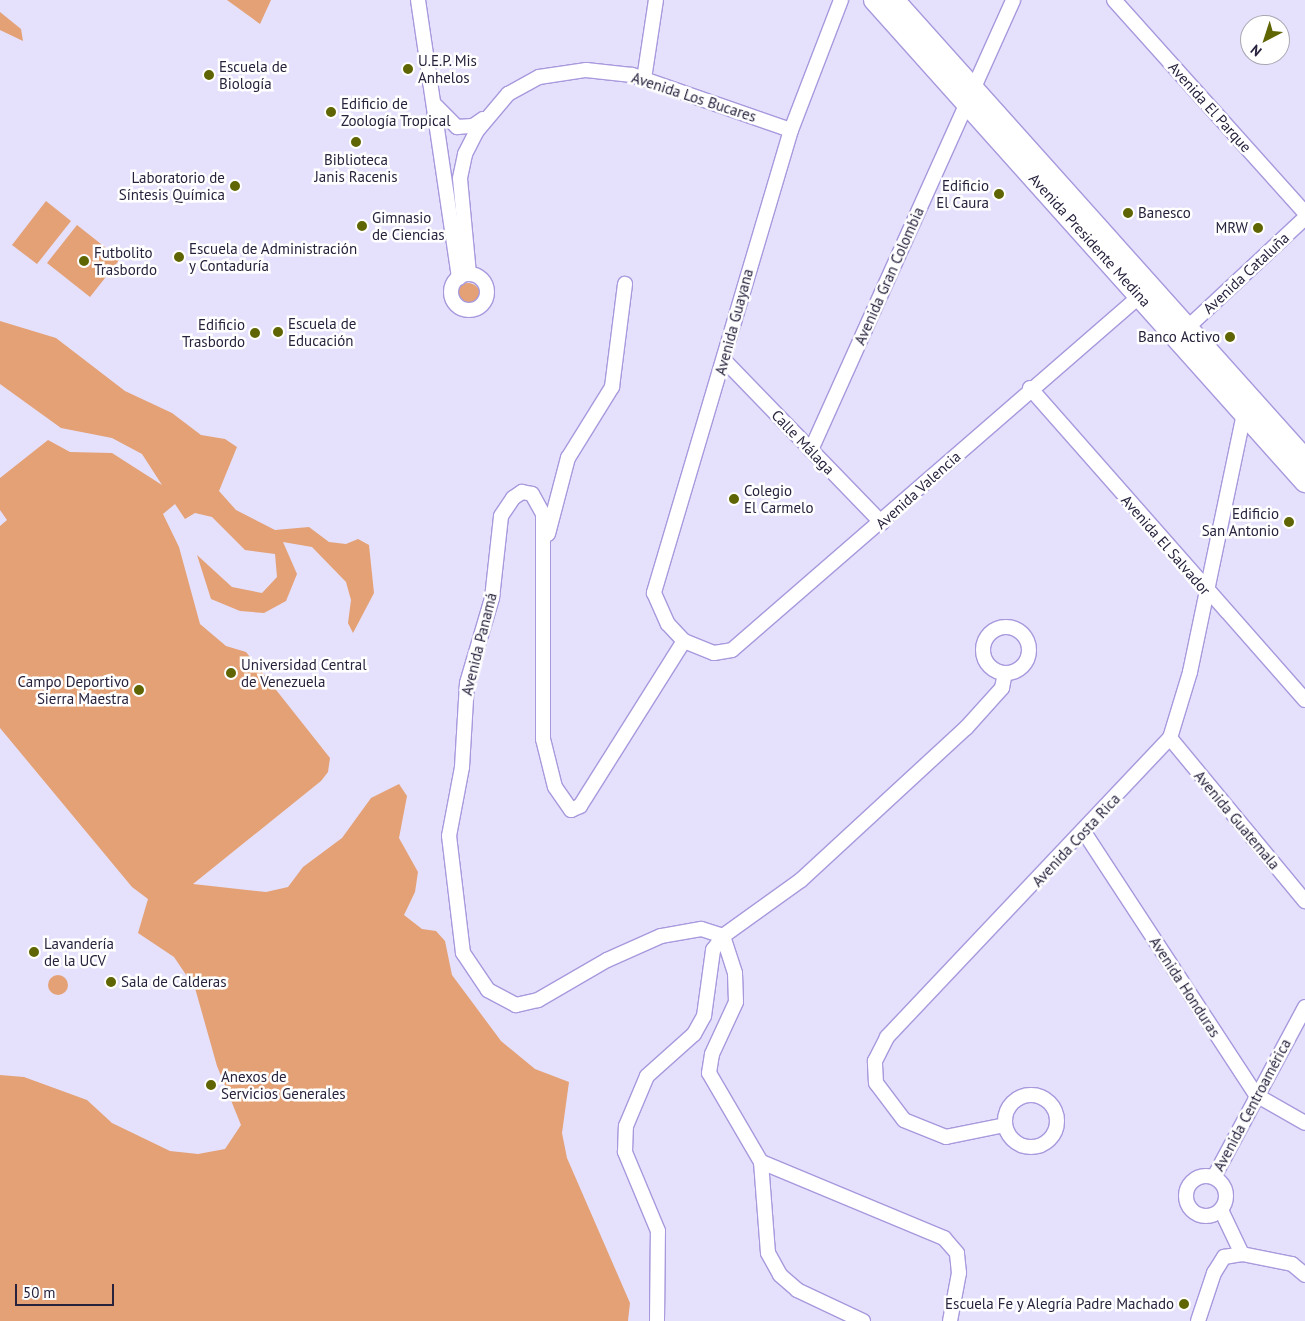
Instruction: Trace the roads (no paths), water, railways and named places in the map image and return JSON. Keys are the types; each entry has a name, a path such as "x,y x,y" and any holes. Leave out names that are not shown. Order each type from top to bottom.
{"street":[{"path":"418,0 432,99"},
{"path":"644,78 656,0"},
{"name":"Avenida Guayana","path":"684,641 668,624 654,593 791,130 841,0"},
{"name":"Avenida Presidente Medina","path":"874,0 970,95 1187,328 1305,459"},
{"name":"Avenida Presidente Medina","path":"894,0 970,95 1140,296 1305,482"},
{"name":"Avenida Gran Colombia","path":"811,450 1013,0"},
{"name":"Avenida El Parque","path":"1114,0 1305,213"},
{"name":"Avenida Los Bucares","path":"432,99 445,120 457,127 473,126 515,90 563,71 644,78 791,130"},
{"name":"Avenida Los Bucares","path":"432,99 464,276 460,178 465,154 488,114"},
{"name":"Avenida Cataluña","path":"1187,328 1305,218"},
{"path":"546,540 568,458 612,387 625,284"},
{"name":"Avenida Valencia","path":"684,641 714,653 732,650 882,523 1030,388 1140,296"},
{"name":"Calle Málaga","path":"724,360 882,523"},
{"name":"Avenida El Salvador","path":"1030,388 1208,593 1305,700"},
{"name":"Avenida Costa Rica","path":"1005,1125 946,1137 904,1120 876,1083 875,1061 887,1037 1084,832 1170,738 1208,593 1244,413"},
{"name":"Avenida Panamá","path":"684,641 580,806 571,810 555,787 543,738 546,540 540,504 532,494 520,493 501,516 492,598 467,683 462,767 449,836 463,953 488,990 516,1004 538,1000 606,960 661,936 701,929 724,936"},
{"path":"656,1321 658,1231 625,1152 626,1126 647,1076 694,1034 704,1016 714,950 724,936 801,880 966,728 1002,688 1005,673"},
{"name":"Avenida Guatemala","path":"1170,738 1305,901"},
{"name":"Avenida Honduras","path":"1084,832 1256,1095 1305,1122"},
{"path":"724,936 735,973 736,1002 712,1054 709,1073 761,1162 768,1253 780,1275 797,1290 862,1321"},
{"name":"Avenida Centroamérica","path":"1214,1177 1305,1006"},
{"path":"761,1162 944,1238 957,1253 959,1273 950,1321"},
{"name":"Avenida Centroamérica","path":"1214,1177 1225,1188 1221,1210 1210,1216 1198,1215 1186,1200 1187,1188 1196,1178 1214,1177"},
{"path":"1221,1210 1242,1254"},
{"path":"1198,1321 1214,1273 1224,1257 1242,1254 1292,1264 1305,1275"}],"place":[{"name":"U.E.P. Mis Anhelos","path":"408,69"},
{"name":"Escuela de Biología","path":"209,75"},
{"name":"Edificio de Zoología Tropical","path":"331,112"},
{"name":"Biblioteca Janis Racenis","path":"356,142"},
{"name":"Laboratorio de Síntesis Química","path":"235,186"},
{"name":"Edificio El Caura","path":"999,194"},
{"name":"Banesco","path":"1128,213"},
{"name":"Gimnasio de Ciencias","path":"362,226"},
{"name":"MRW","path":"1258,228"},
{"name":"Escuela de Administración y Contaduría","path":"179,257"},
{"name":"Futbolito Trasbordo","path":"84,261"},
{"name":"Escuela de Educación","path":"278,332"},
{"name":"Edificio Trasbordo","path":"255,333"},
{"name":"Banco Activo","path":"1230,337"},
{"name":"Colegio El Carmelo","path":"734,499"},
{"name":"Edificio San Antonio","path":"1289,522"},
{"name":"Universidad Central de Venezuela","path":"231,673"},
{"name":"Campo Deportivo Sierra Maestra","path":"139,690"},
{"name":"Lavandería de la UCV","path":"34,952"},
{"name":"Sala de Calderas","path":"111,982"},
{"name":"Anexos de Servicios Generales","path":"211,1085"},
{"name":"Escuela Fe y Alegría Padre Machado","path":"1184,1304"}]}
